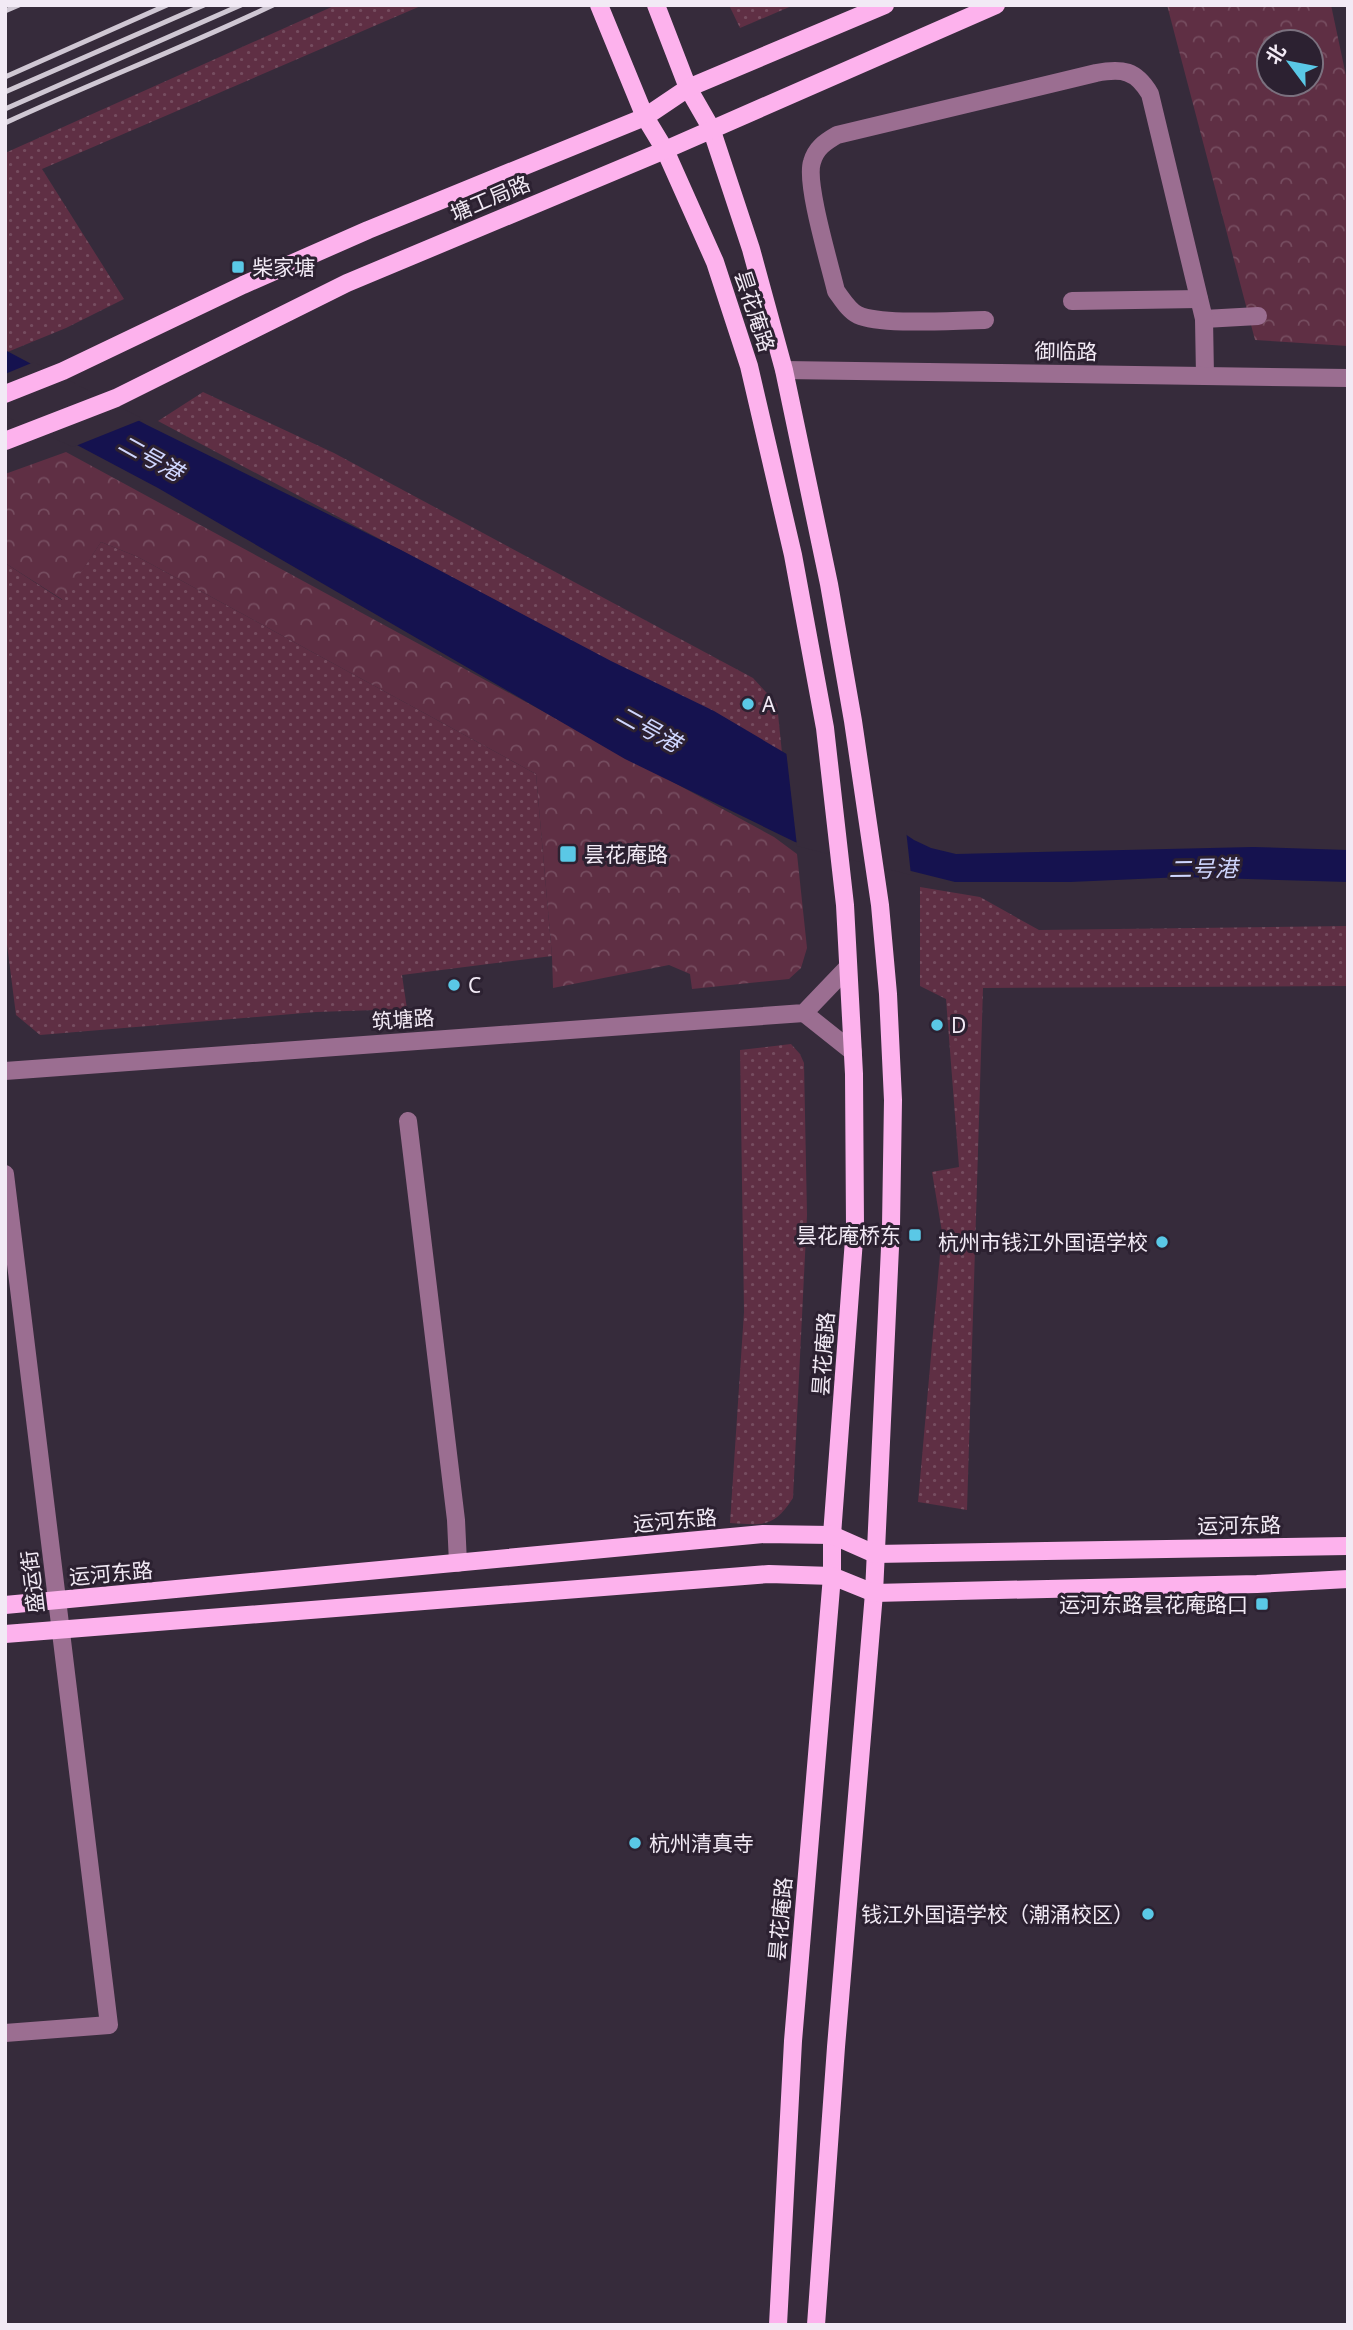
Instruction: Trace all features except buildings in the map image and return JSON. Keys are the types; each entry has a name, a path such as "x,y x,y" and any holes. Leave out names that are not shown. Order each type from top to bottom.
{"main road":[{"name":"昙花庵路","path":"599,5 645,117 665,150 715,262 749,366 793,555 825,728 845,905 853,1052 855,1226 832,1535 832,1576 793,2041 778,2325"},
{"name":"昙花庵路","path":"656,5 688,88 711,128 751,249 784,370 829,584 853,721 880,905 888,994 893,1100 890,1240 874,1593 816,2325"},
{"name":"塘工局路","path":"5,394 63,371 243,285 356,236 645,117 688,88 885,5"},
{"name":"塘工局路","path":"5,441 116,398 347,283 665,150 996,5"},
{"name":"运河东路","path":"5,1605 763,1534 832,1535 875,1554 1348,1546"},
{"path":"5,1634 769,1574 832,1576 874,1593 1257,1584 1348,1579"}],"street":[{"path":"985,320 883,321 856,314 846,304 836,291 810,183 811,162 818,148 837,135 1115,69 1127,72 1138,78 1150,94 1204,319 1205,376"},
{"path":"1072,301 1199,299"},
{"path":"1204,319 1258,316"},
{"name":"御临路","path":"784,370 1348,378"},
{"path":"848,967 804,1013 853,1052"},
{"name":"筑塘路","path":"5,1071 804,1013"},
{"path":"408,1121 456,1520 458,1563"},
{"name":"盛运街","path":"5,1174 109,2025 5,2033"}],"green space":[{"path":"336,5 423,5 42,169 124,299 66,328 5,353 5,153"},
{"path":"729,5 794,5 740,28"},
{"path":"1167,5 1331,5 1348,85 1348,346 1255,340"},
{"path":"203,392 334,453 753,678 777,704 782,753 158,421"},
{"path":"66,452 774,837 797,854 807,948 801,968 789,979 692,989 690,974 669,965 553,988 536,774 138,557 101,542 63,600 5,563 5,474"},
{"path":"101,542 138,557 536,774 552,956 402,975 407,1009 316,1012 40,1035 16,1015 5,929 5,563 62,600"},
{"path":"920,887 980,897 1039,930 1348,926 1348,986 983,988 967,1510 918,1502 942,1232 932,1172 959,1167 946,999 920,986"},
{"path":"791,1044 804,1063 807,1215 793,1498 780,1515 767,1523 730,1523 744,1312 740,1050"}],"water":[{"name":"二号港","path":"5,350 147,425 401,550 611,661 714,711 790,756 914,840 931,848 956,854 1253,847 1348,850 1348,882 1183,877 1070,882 955,882 795,842 625,759 158,488 75,444 5,413"}],"pier":[{"path":"34,362 143,419 73,447 5,416 5,374"},
{"path":"786,750 906,830 911,875 797,846"}],"railway":[{"path":"5,11 19,5"},
{"path":"5,77 167,5"},
{"path":"5,92 204,5"},
{"path":"5,109 241,5"},
{"path":"5,123 273,5"}],"place":[{"name":"柴家塘","path":"238,267"},
{"name":"A","path":"748,704"},
{"name":"昙花庵路","path":"568,854"},
{"name":"C","path":"454,985"},
{"name":"D","path":"937,1025"},
{"name":"昙花庵桥东","path":"915,1235"},
{"name":"杭州市钱江外国语学校","path":"1162,1242"},
{"name":"运河东路昙花庵路口","path":"1262,1604"},
{"name":"杭州清真寺","path":"635,1843"},
{"name":"钱江外国语学校（潮涌校区）","path":"1148,1914"}]}
